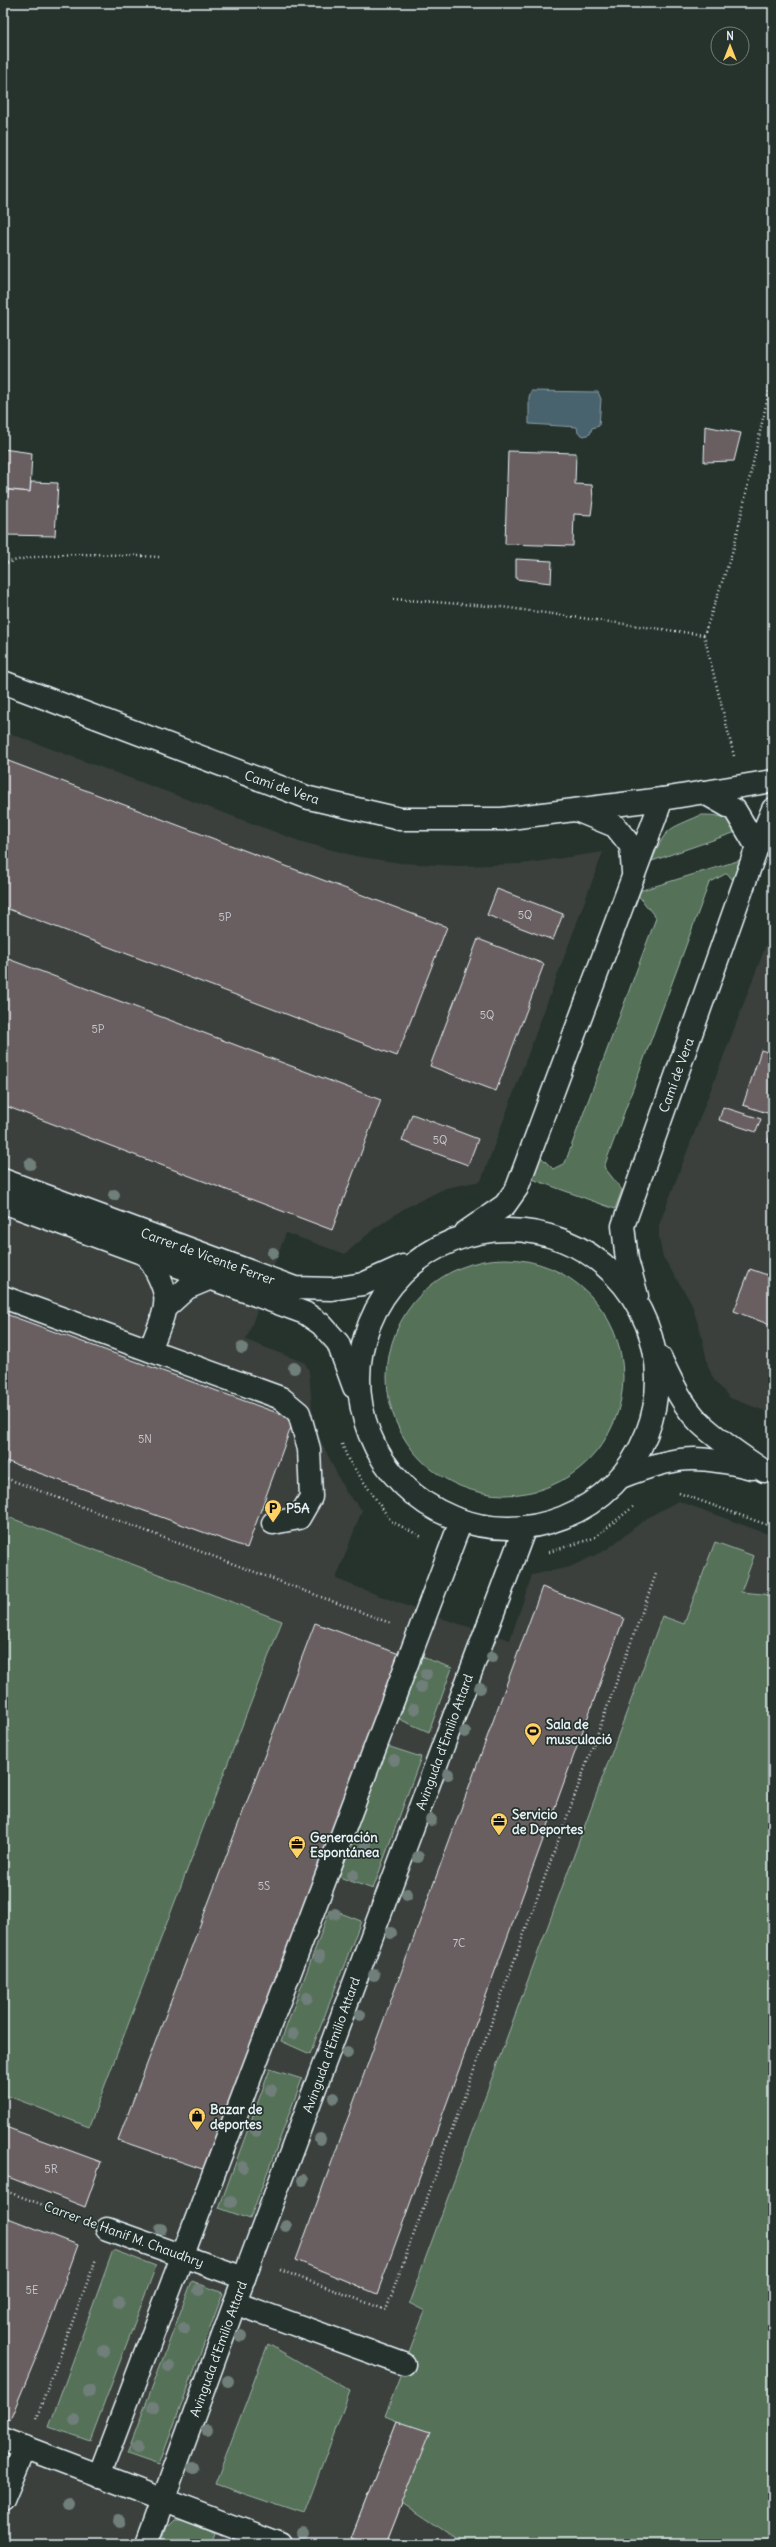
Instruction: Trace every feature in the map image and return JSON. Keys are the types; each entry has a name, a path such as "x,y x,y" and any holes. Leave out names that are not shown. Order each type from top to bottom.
{"street":[{"name":"Camí de Vera","path":"3,682 309,798 400,819 502,819 662,799 773,782"},
{"path":"703,792 735,810 757,847"},
{"name":"Camí de Vera","path":"457,1238 505,1205 516,1188 662,799"},
{"name":"Camí de Vera","path":"575,810 615,826 631,846 633,876"},
{"name":"Camí de Vera","path":"639,1305 627,1260 623,1226 757,847 773,810"},
{"name":"Carrer de Vicente Ferrer","path":"3,1180 295,1288 332,1289 363,1284 415,1261"},
{"name":"Carrer de Vicente Ferrer","path":"3,1202 305,1312 320,1324 338,1343 359,1401"},
{"path":"655,1345 658,1392 646,1437 621,1477 594,1501 561,1519 525,1527 493,1528 461,1521 424,1503 393,1476 371,1440 359,1401 358,1362 368,1323 387,1289 415,1261 457,1238 498,1229 540,1232 580,1247 613,1272 639,1305 675,1389 699,1422 725,1444 768,1472"},
{"path":"147,1255 163,1282 166,1307 150,1350"},
{"path":"166,1307 187,1288 211,1278"},
{"path":"3,1297 281,1398 299,1413 309,1449 311,1497 299,1518 273,1523"},
{"path":"621,1477 660,1462 683,1458 716,1459 768,1472"},
{"path":"99,2476 181,2255 461,1521"},
{"name":"Avinguda d'Emilio Attard","path":"147,2544 248,2268 525,1527"},
{"name":"Carrer de Hanif M. Chaudhry","path":"107,2229 181,2255 248,2268"},
{"path":"235,2304 404,2364"},
{"path":"3,2439 163,2501 280,2544"},
{"path":"3,2500 25,2447"}],"path":[{"path":"741,786 704,635 734,547 773,374"},
{"path":"3,564 14,561 78,554 160,557"},
{"path":"393,599 502,607 704,635"},
{"path":"340,1438 348,1459 391,1521 450,1551"},
{"path":"3,1477 339,1604"},
{"path":"673,1493 680,1493 773,1527"},
{"path":"511,1562 594,1538 634,1506"},
{"path":"248,2268 386,2310 656,1574"},
{"name":"Carrer de Hanif M. Chaudhry","path":"3,2190 107,2229"},
{"path":"25,2447 107,2229"}],"shaded area":[{"path":"3,731 302,842 355,856 400,863 460,866 522,864 603,852 481,1181 446,1188 405,1208 375,1228 345,1254 286,1233 246,1340 305,1363 309,1371 312,1409 319,1437 345,1491 362,1510 336,1579 425,1613 510,1640 532,1575 570,1567 606,1550 647,1518 678,1501 773,1536 773,2544 3,2544"},
{"path":"773,927 773,1414 730,1398 714,1380 708,1366 702,1337 691,1302 663,1257 659,1238 659,1225"}],"green space":[{"path":"701,815 723,817 731,822 739,831 652,861 661,841 669,830"},
{"path":"744,859 736,884 727,873 709,883 604,1167 622,1190 615,1209 532,1179 540,1156 553,1169 565,1163 656,918 638,895 639,891"},
{"path":"493,1259 517,1259 539,1264 561,1273 589,1293 603,1311 614,1332 621,1354 623,1377 621,1400 614,1422 603,1443 589,1461 561,1481 539,1490 517,1495 493,1495 471,1490 449,1481 421,1461 401,1433 392,1411 387,1389 387,1365 392,1343 401,1321 421,1293 449,1273 471,1264"},
{"path":"3,1515 282,1621 89,2127 3,2094"},
{"path":"715,1542 754,1556 741,1592 773,1595 773,2544 463,2544 402,2503 386,2544 367,2544 351,2538 397,2421 385,2416 425,2311 409,2303 662,1616 684,1624"},
{"path":"422,1657 452,1668 429,1732 399,1719"},
{"path":"387,1746 421,1757 373,1889 339,1877"},
{"path":"330,1909 361,1921 310,2054 281,2041"},
{"path":"270,2069 302,2079 250,2219 219,2208"},
{"path":"113,2250 156,2266 90,2441 49,2427"},
{"path":"192,2281 223,2293 159,2465 127,2454"},
{"path":"268,2344 350,2391 304,2514 215,2484"},
{"path":"174,2519 182,2519 215,2533 211,2544 161,2544 167,2526"}],"water":[{"path":"531,391 598,392 601,399 599,426 592,428 590,434 584,436 578,433 577,427 529,424 529,397"}],"building":[{"path":"705,426 741,433 734,461 704,462"},
{"path":"3,449 32,453 30,492 3,489"},
{"path":"508,451 576,453 575,484 592,485 593,500 591,515 574,514 573,546 505,544"},
{"path":"31,482 58,483 55,536 4,535 8,490 30,492"},
{"path":"516,559 552,561 551,583 516,579"},
{"path":"3,759 447,927 397,1056 3,907"},
{"path":"497,889 563,914 553,940 487,915"},
{"path":"478,939 544,964 496,1091 430,1066"},
{"path":"3,957 381,1100 332,1230 3,1105"},
{"path":"761,1050 773,1054 773,1105 770,1114 743,1105"},
{"path":"723,1107 761,1119 756,1132 719,1120"},
{"path":"412,1114 478,1139 468,1165 402,1141"},
{"path":"773,1126 773,1144 768,1142"},
{"path":"750,1269 773,1277 773,1326 734,1311"},
{"path":"3,1313 294,1419 247,1548 3,1460"},
{"path":"542,1587 624,1618 377,2294 296,2260"},
{"path":"315,1623 402,1655 205,2170 118,2140"},
{"path":"3,2126 101,2162 85,2207 3,2175"},
{"path":"3,2216 78,2245 45,2336 10,2420 3,2418"},
{"path":"397,2421 430,2432 386,2544 367,2544 351,2538"}],"place":[{"name":"P5A","path":"273,1523"},
{"name":"Sala de musculació","path":"533,1746"},
{"name":"Servicio de Deportes","path":"499,1836"},
{"name":"Generación Espontánea","path":"297,1859"},
{"name":"Bazar de deportes","path":"197,2131"}]}
